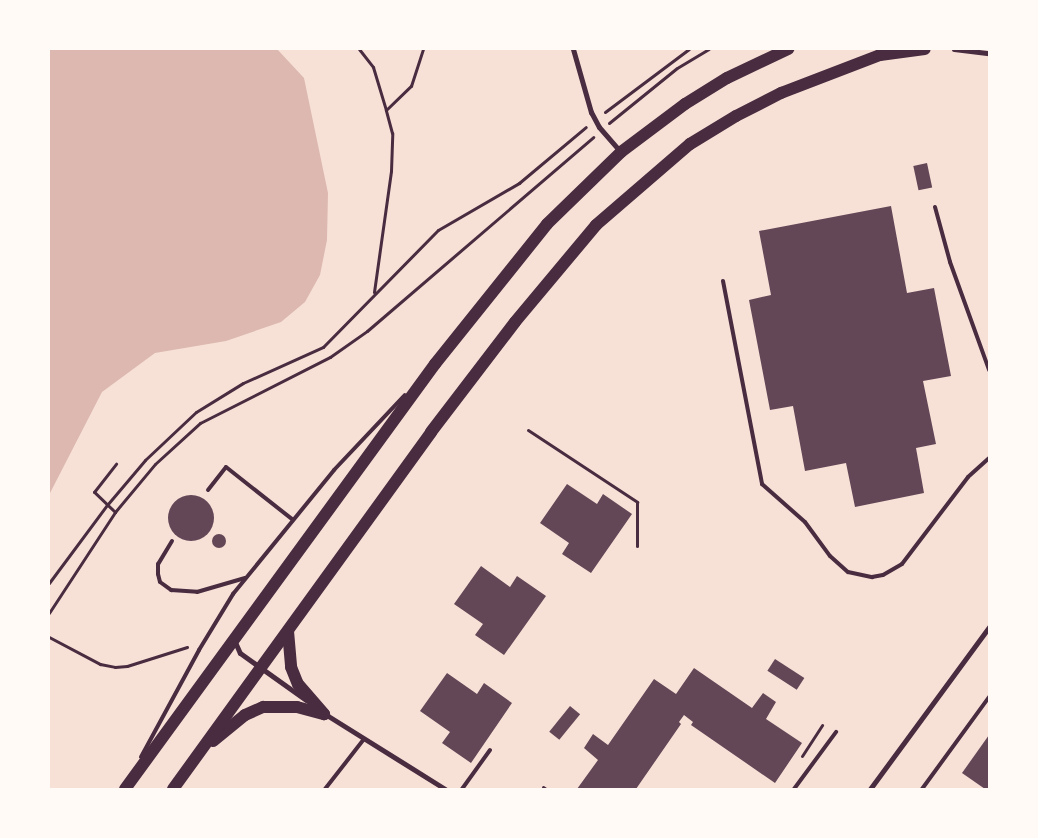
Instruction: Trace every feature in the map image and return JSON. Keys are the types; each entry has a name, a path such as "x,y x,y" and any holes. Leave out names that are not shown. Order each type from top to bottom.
{"main road":[{"path":"124,789 435,364 547,224 621,152 727,78 788,49"},
{"path":"173,789 378,504 515,322 596,225 636,187 690,144 781,93 880,55 925,49"},
{"path":"288,630 292,667 298,684 324,714"},
{"path":"201,750 245,715 264,707 297,707 324,714"}],"street":[{"path":"572,49 581,86 595,120 601,130 621,152"},
{"path":"954,49 989,52"},
{"path":"870,789 989,627"},
{"path":"234,638 240,653 324,714 445,789"}],"lane":[{"path":"935,207 950,262 989,370"},
{"path":"723,281 762,484 805,522 830,556 848,572 878,576 902,564 968,477 987,464 989,458"},
{"path":"124,789 199,650 247,577 334,470 435,364"},
{"path":"208,490 226,467 293,520"},
{"path":"172,541 158,564 160,582 171,590 197,592 247,577"},
{"path":"922,789 989,697"},
{"path":"794,789 836,732"},
{"path":"325,789 364,739"},
{"path":"462,789 490,750"}],"path":[{"path":"359,49 374,68 392,133 391,171 374,292"},
{"path":"386,110 411,86 423,49"},
{"path":"49,582 106,505 145,460 196,412 243,383 323,347 374,292 438,230 519,183 595,120 689,49"},
{"path":"49,613 115,512 155,464 200,423 330,357 368,331 601,130 677,68 709,49"},
{"path":"528,430 637,502 637,546"},
{"path":"115,512 95,495 95,488 116,464"},
{"path":"49,637 100,664 115,667 127,666 180,648 195,648"}],"shaded area":[{"path":"49,49 277,49 304,78 328,193 327,240 320,275 305,302 281,322 226,341 155,353 102,392 49,495"}],"building":[{"path":"927,163 932,187 919,190 913,166"},
{"path":"891,206 907,293 934,288 951,376 923,381 936,444 916,448 924,493 855,507 846,463 805,471 793,406 770,410 749,300 771,295 759,231"},
{"path":"567,484 597,504 603,494 632,514 591,573 562,554 569,543 540,523"},
{"path":"191,495 204,499 210,505 214,518 210,531 204,537 191,541 178,537 172,531 168,518 172,505 178,499"},
{"path":"219,534 224,536 226,541 224,546 219,548 214,546 212,541 214,536"},
{"path":"481,566 510,587 517,576 546,596 504,655 475,635 483,624 454,604"},
{"path":"775,659 804,678 797,690 767,671"},
{"path":"694,668 752,708 763,693 776,702 766,719 802,743 775,783 691,725 693,722 684,715 679,722 681,724 636,789 577,789 598,760 584,748 593,734 608,745 654,679 676,694"},
{"path":"447,673 477,694 484,683 512,703 471,763 442,743 450,732 420,711"},
{"path":"570,706 580,714 559,740 549,732"},
{"path":"989,735 989,789 985,789 962,773"}]}
